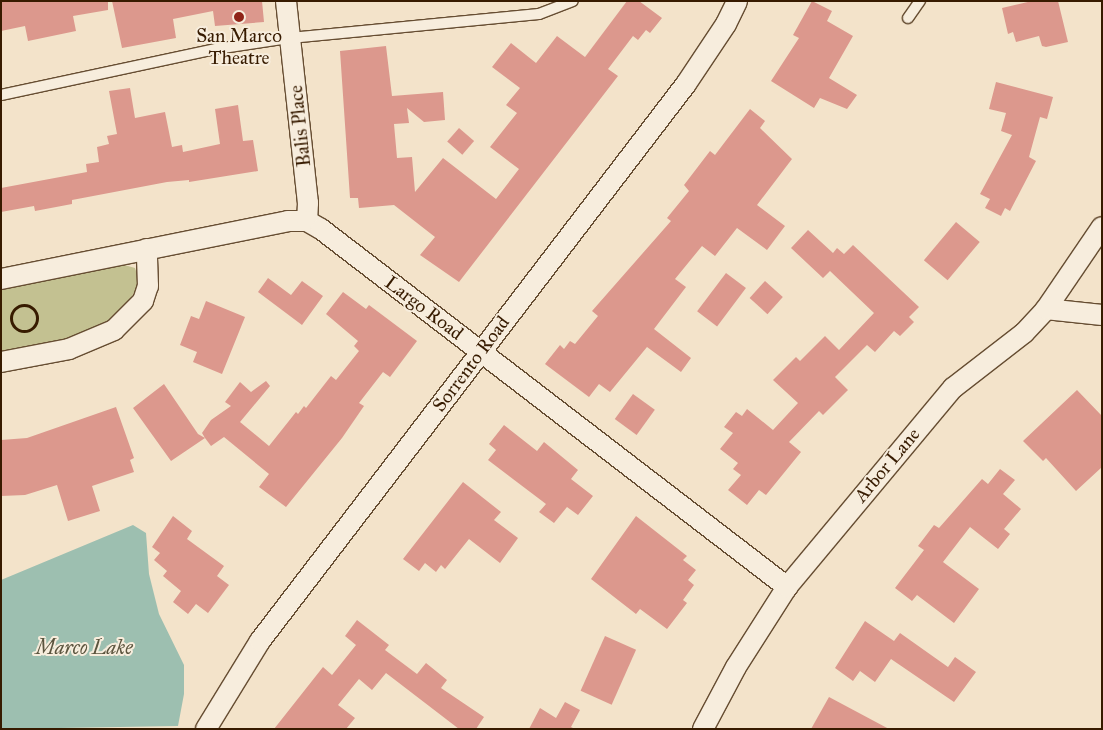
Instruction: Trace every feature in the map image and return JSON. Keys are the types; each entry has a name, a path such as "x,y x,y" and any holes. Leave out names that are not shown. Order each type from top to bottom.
{"street":[{"name":"Balis Place","path":"286,1 308,203 306,222"},
{"name":"Sorrento Road","path":"206,729 260,641 686,84 726,24 737,1"},
{"name":"Largo Road","path":"1,279 288,220 306,222 321,229 787,587"},
{"name":"Arbor Lane","path":"702,729 736,667 787,587 953,388 1024,332 1046,309 1102,227"},
{"path":"1,362 69,349 114,330 143,301 148,286 147,249"},
{"path":"1046,309 1102,316"}],"lane":[{"path":"1,95 216,49 290,38 530,15 573,1"},
{"path":"908,18 920,1"}],"path":[{"path":"18,295 21,305"},
{"path":"21,305 29,305 37,315 36,323 26,330 18,329 11,323 13,310 21,305"}],"shaded area":[{"path":"121,264 135,268 140,283 124,309 109,320 72,339 1,354 1,289"}],"water":[{"name":"Marco Lake","path":"133,525 146,533 149,574 159,614 184,665 184,694 178,726 1,729 1,580"}],"building":[{"path":"1,1 108,1 108,10 73,16 76,31 28,41 25,26 1,31"},
{"path":"112,1 262,1 264,22 215,26 213,11 173,19 176,38 122,48"},
{"path":"627,1 639,1 662,18 650,33 646,30 638,40 633,36 608,69 618,76 459,282 420,255 435,237 394,205 359,208 358,198 350,198 340,51 386,46 392,96 443,92 445,120 424,122 407,108 409,123 394,124 397,158 412,157 415,192 443,158 496,199 519,169 490,147 517,113 506,105 520,88 492,67 511,43 536,63 557,36 585,57"},
{"path":"812,1 832,11 827,21 853,36 829,78 857,95 847,109 820,98 814,108 771,81 799,38 793,35"},
{"path":"1032,1 1058,1 1068,42 1046,47 1042,46 1039,36 1016,42 1013,32 1008,34 1002,8"},
{"path":"996,82 1053,97 1047,119 1040,117 1029,157 1036,161 1010,211 1005,208 1001,216 985,208 990,199 980,194 1012,135 1001,131 1006,113 989,109"},
{"path":"130,88 135,118 165,112 172,147 182,145 183,152 220,144 215,109 238,105 243,141 253,140 258,171 189,182 189,180 167,182 72,200 72,204 35,211 34,206 1,212 1,188 87,172 86,164 99,162 97,147 109,144 107,136 117,134 109,91"},
{"path":"750,109 765,121 760,128 792,159 757,205 785,226 767,250 737,228 715,256 702,246 675,279 686,287 654,329 691,358 681,372 647,347 610,392 599,384 589,397 545,364 560,345 564,349 570,341 575,344 598,316 592,311 671,221 667,218 689,191 684,185 710,151 715,155"},
{"path":"459,128 474,141 462,155 447,142"},
{"path":"956,222 980,242 948,280 924,260"},
{"path":"808,230 833,253 837,248 844,254 853,245 919,307 909,317 914,322 900,336 894,331 875,352 867,345 835,377 848,390 823,415 819,411 789,442 801,452 766,495 759,490 747,505 728,490 741,475 733,469 738,463 720,449 733,433 724,427 736,412 742,416 747,409 773,430 798,403 773,380 796,357 800,361 825,336 839,350 874,313 830,271 823,278 791,248"},
{"path":"726,273 746,288 717,326 697,311"},
{"path":"268,278 291,295 302,281 323,296 302,325 258,292"},
{"path":"765,281 783,297 767,314 750,298"},
{"path":"343,292 366,309 369,305 417,341 390,377 383,372 359,403 364,406 342,438 286,507 259,487 269,474 224,437 211,446 202,433 211,420 231,406 225,402 240,382 251,392 266,381 270,386 240,422 269,446 296,412 298,414 304,406 306,408 331,376 336,380 359,351 354,346 358,341 326,314"},
{"path":"206,301 245,317 222,374 193,362 197,352 180,345 191,316 199,319"},
{"path":"164,384 198,434 205,438 171,461 133,408"},
{"path":"1077,390 1102,416 1102,467 1076,491 1046,458 1043,461 1023,441"},
{"path":"633,394 655,410 637,435 615,419"},
{"path":"116,407 134,458 130,460 134,472 92,486 100,511 68,521 57,485 25,495 1,496 1,440 27,438"},
{"path":"504,425 537,451 544,442 578,470 571,479 593,496 578,515 567,507 554,523 539,512 546,504 488,460 496,450 489,444"},
{"path":"1000,469 1015,480 1003,494 1021,509 1004,529 1010,534 998,549 970,527 943,562 979,589 954,623 917,595 912,601 895,588 924,550 918,546 934,525 939,528 982,479 988,484"},
{"path":"463,482 501,512 494,520 518,538 500,563 469,539 445,569 441,565 436,572 425,563 419,571 403,559"},
{"path":"173,516 192,531 187,539 224,566 217,576 229,585 208,613 196,604 188,614 173,602 181,591 163,576 167,571 154,560 160,553 152,547"},
{"path":"636,516 687,556 683,560 696,570 688,580 694,585 683,600 687,603 667,629 640,609 636,614 591,579"},
{"path":"357,620 389,645 385,650 417,674 426,663 447,680 441,688 484,717 476,729 459,729 386,673 372,690 359,679 338,705 355,718 346,729 274,729 323,667 332,675 356,645 345,636"},
{"path":"865,621 894,641 900,633 948,667 955,657 976,672 954,702 891,659 875,682 860,671 853,681 835,668"},
{"path":"605,636 636,650 612,705 581,691"},
{"path":"829,697 889,729 811,729"},
{"path":"565,702 580,710 571,727 575,729 529,729 540,708 556,718"}],"place":[{"name":"San Marco Theatre","path":"239,17"}]}
